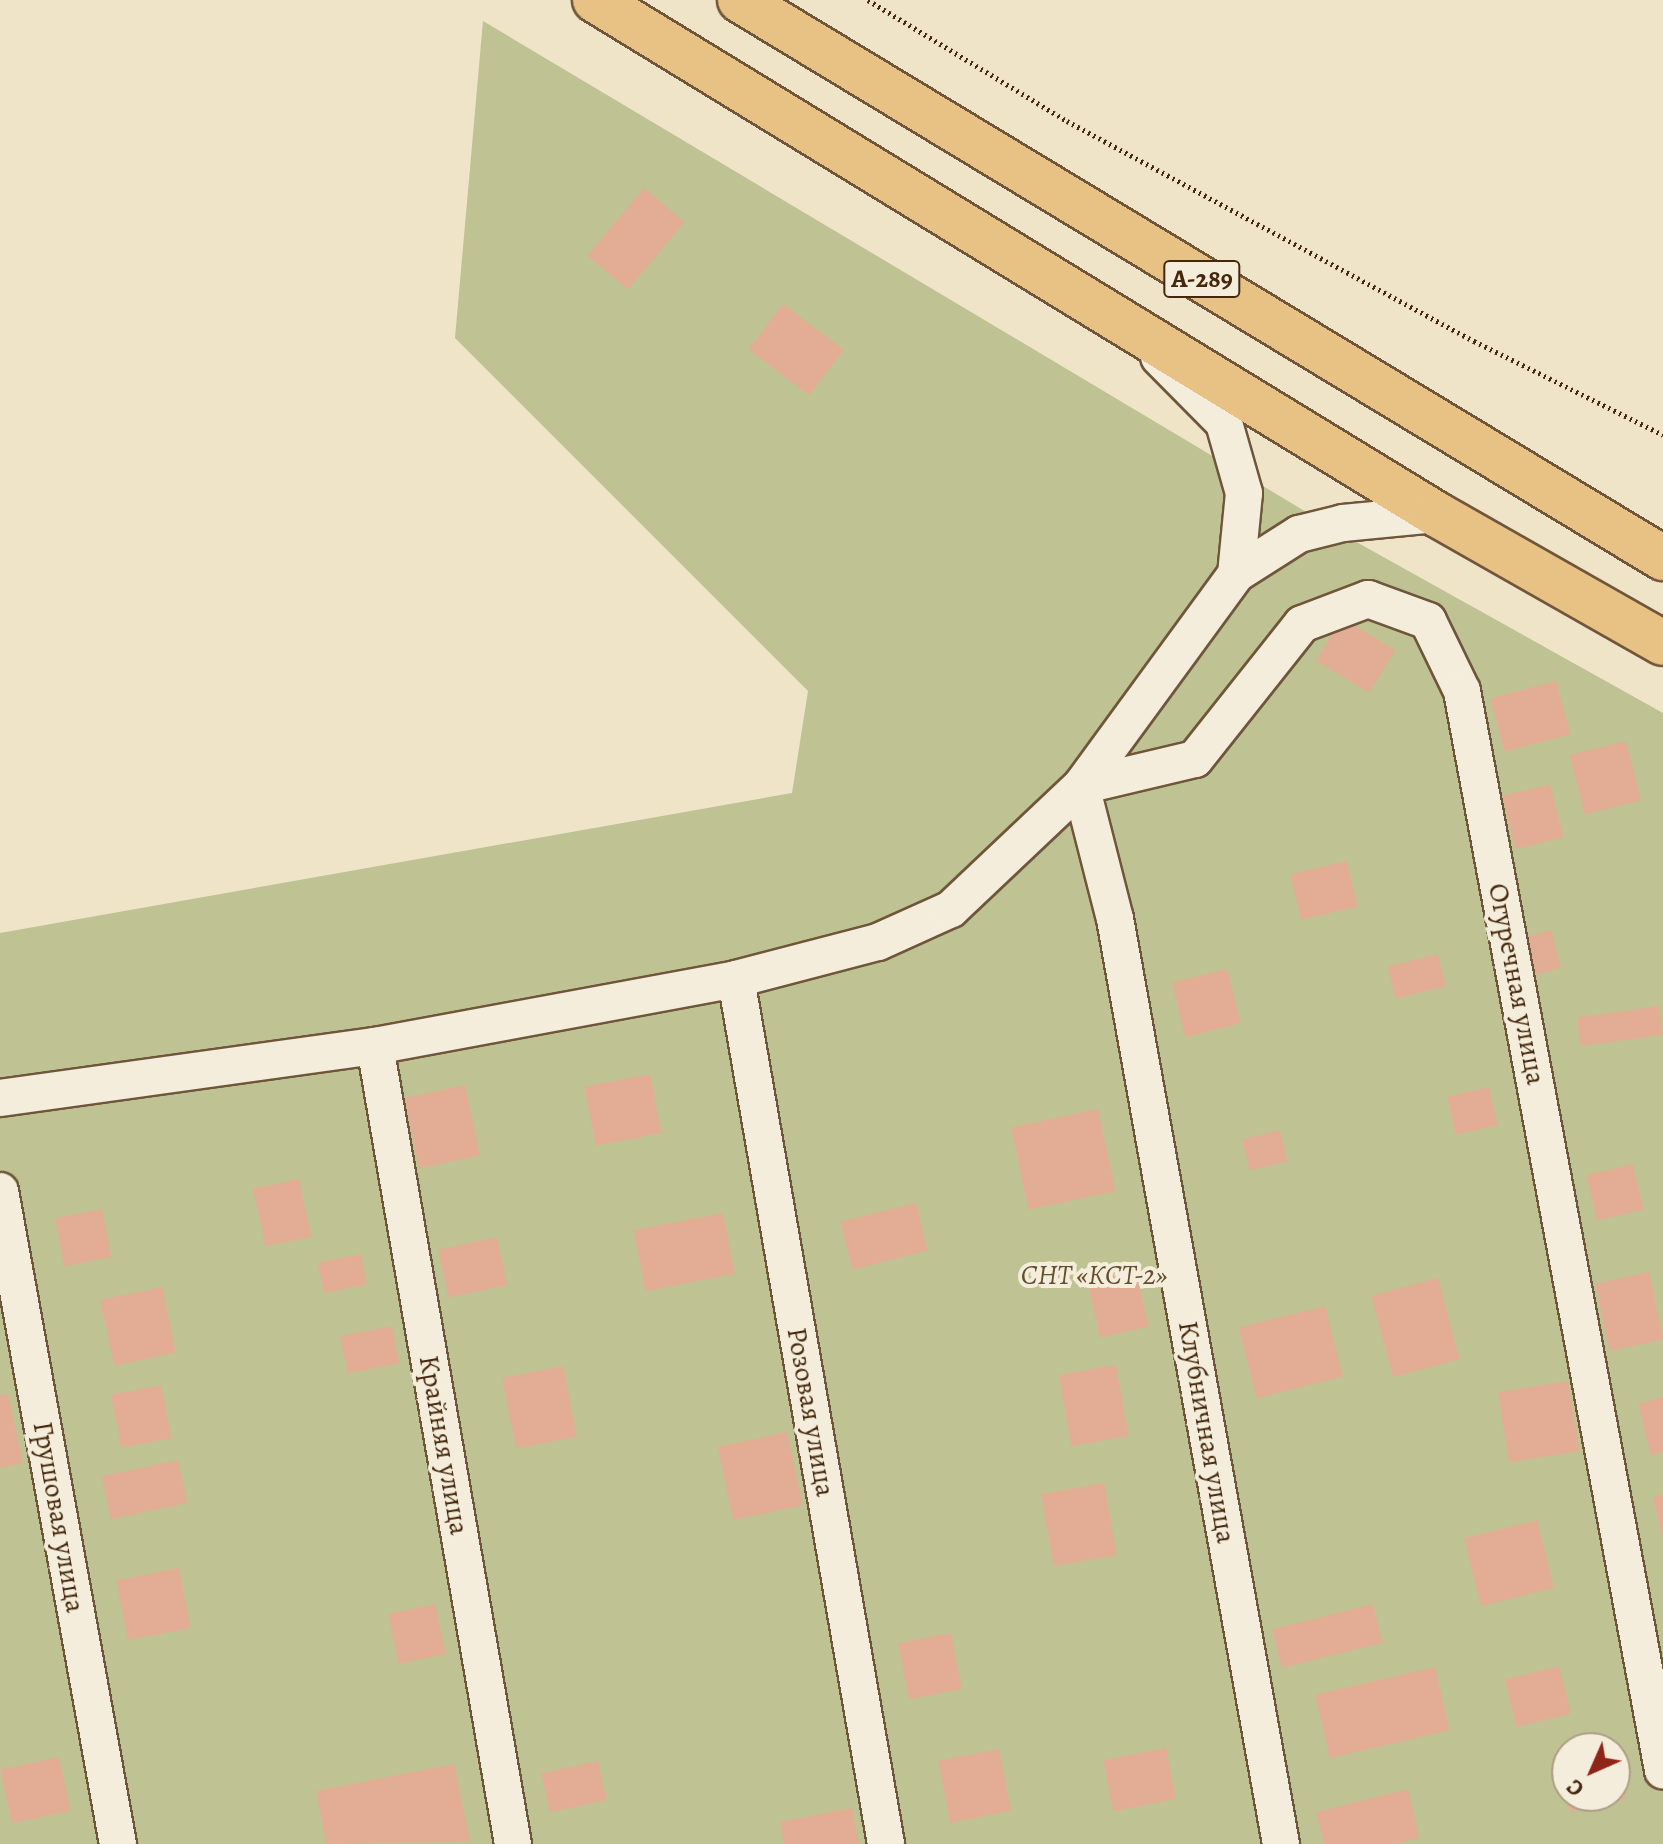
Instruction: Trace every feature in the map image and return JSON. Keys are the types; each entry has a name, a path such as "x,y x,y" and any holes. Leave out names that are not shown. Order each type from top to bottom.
{"highway":[{"name":"А-289","path":"595,0 1436,514 1663,643"},
{"name":"А-289","path":"740,0 1663,558"}],"street":[{"path":"1130,327 1224,423 1244,493 1236,574"},
{"path":"0,1098 375,1046 736,979 878,942 951,909 1081,786 1236,574 1299,534 1343,523 1436,514"},
{"name":"Огуречная улица","path":"1081,786 1195,759 1302,624 1368,599 1428,621 1462,691 1663,1770"},
{"name":"Клубничная улица","path":"1081,786 1115,919 1281,1844"},
{"name":"Розовая улица","path":"736,979 886,1844"},
{"name":"Крайняя улица","path":"375,1046 513,1844"},
{"name":"Грушовая улица","path":"0,1191 118,1844"}],"path":[{"path":"868,0 1067,121 1474,341 1663,435"}],"green space":[{"name":"СНТ «КСТ-2»","path":"483,21 1360,544 1663,713 1663,1844 0,1844 0,933 792,793 808,691 455,338"}],"building":[{"path":"644,188 685,222 628,289 587,255"},
{"path":"783,304 844,350 809,395 749,350"},
{"path":"1342,618 1395,650 1369,693 1316,661"},
{"path":"1556,681 1570,734 1505,752 1490,699"},
{"path":"1626,741 1641,800 1584,814 1570,755"},
{"path":"1550,784 1563,837 1516,849 1502,796"},
{"path":"1347,861 1358,907 1301,920 1290,874"},
{"path":"1551,930 1561,968 1533,975 1523,938"},
{"path":"1438,954 1446,986 1396,999 1388,967"},
{"path":"1227,969 1241,1023 1185,1037 1172,983"},
{"path":"1659,1006 1663,1035 1581,1046 1577,1018"},
{"path":"650,1074 661,1133 596,1146 584,1087"},
{"path":"465,1085 480,1155 419,1168 404,1098"},
{"path":"1489,1087 1498,1125 1456,1135 1447,1097"},
{"path":"1098,1109 1115,1191 1028,1210 1011,1128"},
{"path":"1280,1130 1288,1161 1250,1170 1242,1139"},
{"path":"1633,1164 1644,1210 1597,1221 1586,1175"},
{"path":"299,1179 311,1237 265,1246 253,1189"},
{"path":"916,1203 928,1251 852,1269 840,1222"},
{"path":"102,1209 111,1257 64,1266 55,1218"},
{"path":"723,1213 735,1274 646,1291 634,1230"},
{"path":"497,1237 507,1285 448,1297 438,1249"},
{"path":"361,1254 367,1284 324,1293 318,1262"},
{"path":"1136,1271 1149,1327 1100,1338 1087,1282"},
{"path":"1649,1272 1663,1340 1610,1351 1595,1283"},
{"path":"1438,1278 1460,1359 1393,1377 1371,1296"},
{"path":"162,1287 176,1353 114,1366 100,1300"},
{"path":"1325,1306 1343,1377 1256,1398 1239,1328"},
{"path":"392,1326 399,1363 347,1373 340,1336"},
{"path":"1116,1365 1129,1436 1071,1446 1059,1375"},
{"path":"563,1366 577,1437 516,1449 502,1378"},
{"path":"1568,1381 1579,1451 1509,1462 1498,1392"},
{"path":"161,1385 171,1438 121,1448 111,1395"},
{"path":"8,1394 23,1463 0,1468 0,1395"},
{"path":"1663,1397 1663,1452 1651,1455 1638,1404"},
{"path":"787,1432 803,1505 733,1520 718,1447"},
{"path":"178,1460 187,1503 111,1519 102,1476"},
{"path":"1104,1483 1117,1555 1054,1566 1041,1494"},
{"path":"1663,1494 1663,1536 1662,1536 1653,1497"},
{"path":"1537,1520 1554,1588 1481,1606 1464,1538"},
{"path":"179,1568 191,1628 128,1640 116,1580"},
{"path":"435,1604 446,1654 399,1664 388,1614"},
{"path":"1373,1604 1383,1643 1282,1668 1272,1629"},
{"path":"951,1633 962,1689 909,1699 898,1643"},
{"path":"1559,1666 1571,1714 1517,1727 1505,1680"},
{"path":"1435,1667 1450,1730 1330,1758 1315,1695"},
{"path":"1166,1748 1176,1799 1113,1811 1103,1760"},
{"path":"999,1749 1011,1811 950,1823 938,1761"},
{"path":"59,1757 70,1811 12,1823 0,1769"},
{"path":"598,1761 606,1800 550,1812 541,1773"},
{"path":"454,1764 470,1841 326,1844 316,1791"},
{"path":"1408,1789 1419,1838 1394,1844 1324,1844 1316,1812"},
{"path":"852,1808 859,1844 784,1844 780,1822"}]}
